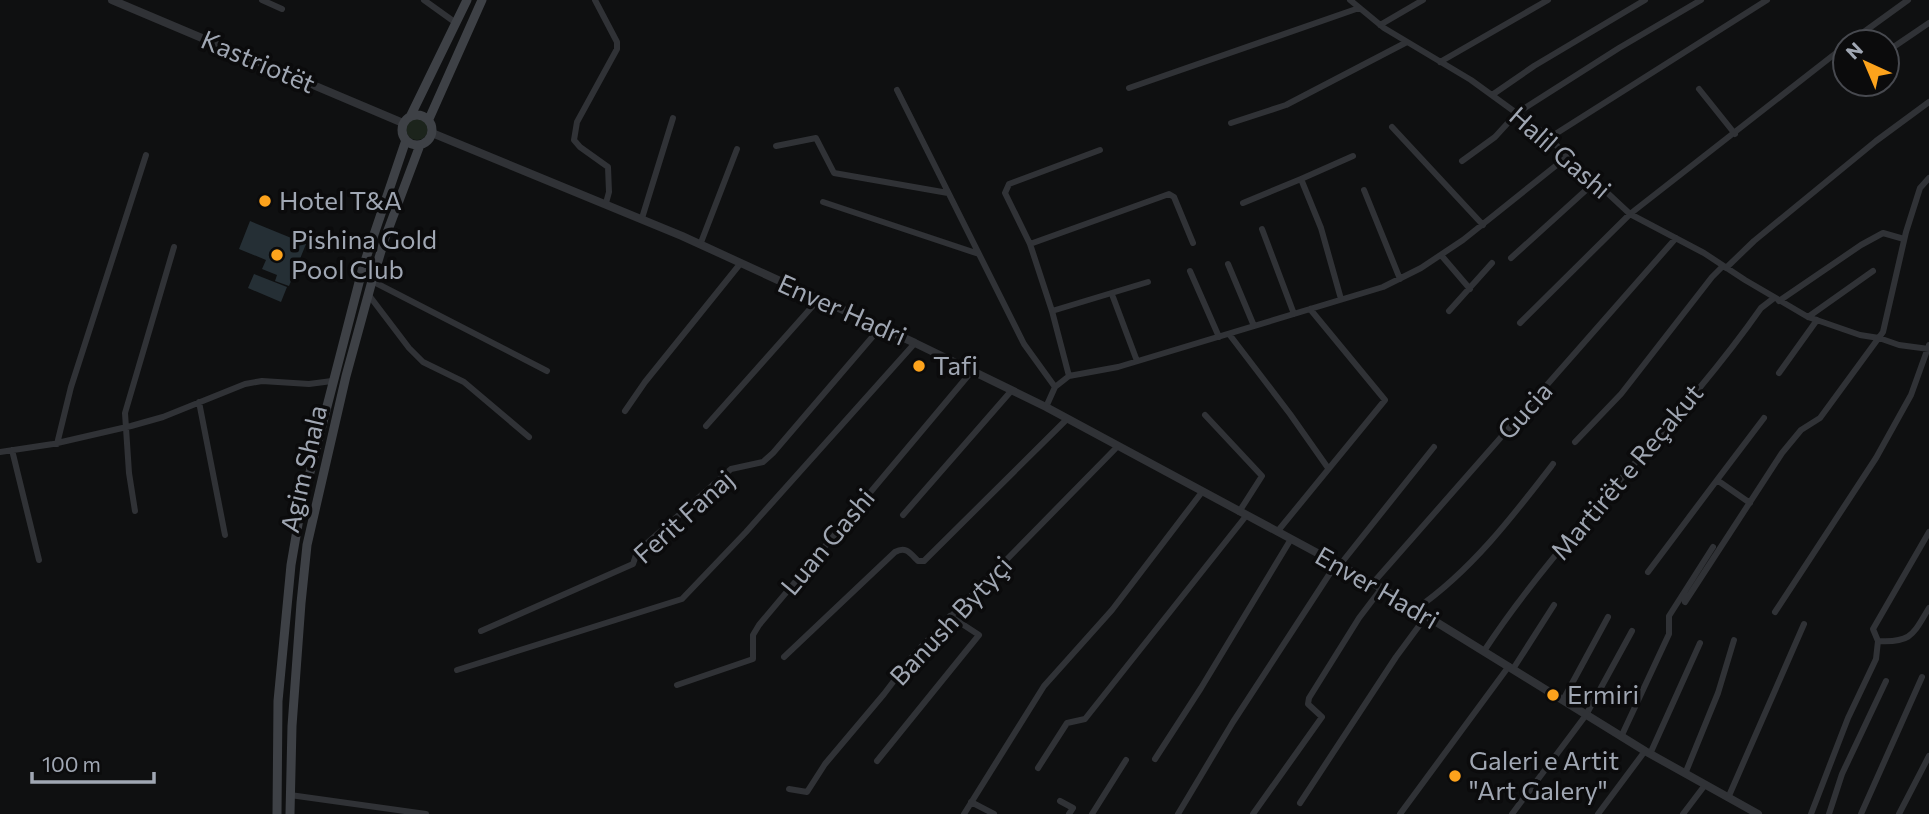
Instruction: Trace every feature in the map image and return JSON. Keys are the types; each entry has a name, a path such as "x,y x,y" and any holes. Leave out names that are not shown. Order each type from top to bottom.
{"main road":[{"path":"420,145 406,140 402,133 403,123 411,115 467,0"},
{"path":"432,133 429,119 482,0"},
{"path":"411,115 420,114 429,119"},
{"name":"Agim Shala","path":"290,814 295,689 307,545 368,294 385,238 420,145 430,139 432,133"},
{"name":"Agim Shala","path":"277,814 278,701 291,565 301,507 363,267 406,140"}],"street":[{"name":"Kastriotët","path":"112,0 403,123"},
{"path":"262,0 282,9"},
{"path":"424,0 456,23"},
{"path":"595,0 617,42 617,50 577,122 574,139 580,147 608,167 609,192 606,203"},
{"name":"Halil Gashi","path":"1350,0 1380,25 1517,113 1549,138 1630,214 1676,238 1808,317 1899,345 1929,348"},
{"path":"1380,25 1423,0"},
{"path":"1440,62 1548,0"},
{"path":"1492,95 1534,66 1645,0"},
{"path":"1462,161 1494,137 1517,113 1701,0"},
{"path":"1549,138 1767,0"},
{"path":"1869,28 1908,0"},
{"path":"1129,88 1359,8"},
{"path":"1901,42 1929,23"},
{"path":"1231,123 1286,105 1407,43"},
{"path":"1520,323 1630,214 1831,57"},
{"path":"1699,89 1735,134"},
{"path":"897,90 1024,344 1055,387"},
{"path":"1575,442 1621,394 1712,277 1876,141 1929,102"},
{"path":"642,218 673,118"},
{"path":"1392,127 1483,225"},
{"name":"Enver Hadri","path":"432,133 642,218 915,343 1046,407 1373,583 1647,753 1758,814"},
{"path":"775,146 816,138 834,173 948,193"},
{"path":"700,245 737,149"},
{"path":"1069,376 1052,311 1030,244 1005,188 1009,184 1100,150"},
{"path":"57,444 71,387 146,155"},
{"path":"1243,202 1353,156"},
{"path":"1046,407 1055,387 1069,376 1095,373 1219,337 1383,287 1400,279 1441,255 1483,225 1568,156"},
{"path":"1685,602 1782,453 1801,430 1820,418 1883,332 1904,239 1920,188 1929,178"},
{"path":"1301,179 1321,228 1341,299"},
{"path":"1511,258 1596,181"},
{"path":"1364,190 1400,279"},
{"path":"1030,244 1169,194 1174,197 1193,243"},
{"path":"823,202 979,254"},
{"path":"1262,229 1294,314"},
{"name":"Martirët e Reçakut","path":"1484,650 1518,603 1688,401 1761,308 1883,233 1904,239"},
{"name":"Gucia","path":"1373,583 1676,238"},
{"path":"135,511 125,413 174,247"},
{"path":"1441,255 1470,289"},
{"path":"1449,311 1492,263"},
{"path":"625,411 645,382 740,264"},
{"path":"1228,264 1254,326"},
{"path":"1190,271 1219,337"},
{"path":"1808,317 1873,271"},
{"path":"372,281 547,371"},
{"path":"1052,311 1148,282"},
{"path":"368,294 423,362 464,382 529,437"},
{"path":"1113,297 1137,361"},
{"path":"706,426 818,300"},
{"path":"1277,532 1385,400 1310,309"},
{"path":"1779,373 1817,320"},
{"name":"Ferit Fanaj","path":"481,631 633,564 637,552 732,469 763,462 773,453 880,328"},
{"path":"1228,334 1328,468"},
{"path":"457,670 682,599 746,532 915,343"},
{"path":"1775,612 1875,458 1911,394 1929,348"},
{"name":"Luan Gashi","path":"677,685 753,659 753,635 759,625 972,371"},
{"path":"0,452 57,444 125,428 163,417 245,384 261,381 309,384 332,381"},
{"path":"903,515 1012,390"},
{"path":"198,402 225,535"},
{"path":"1038,768 1067,723 1085,719 1242,514 1262,475 1205,415"},
{"path":"1648,572 1764,418"},
{"path":"784,657 895,552 906,550 918,561 924,561 1068,419"},
{"name":"Banush Bytyçi","path":"789,789 807,792 825,764 915,653 1118,446"},
{"path":"1178,814 1233,722 1338,565 1434,447"},
{"path":"12,450 40,560"},
{"path":"1416,609 1463,569 1499,532 1553,464"},
{"path":"1717,480 1749,503"},
{"path":"964,814 1044,687 1112,610 1202,492"},
{"path":"1811,814 1848,718 1876,659 1878,641 1873,629 1929,532"},
{"path":"1155,759 1291,539"},
{"path":"1621,737 1669,634 1670,616 1713,547"},
{"path":"1253,814 1322,717 1308,704 1309,698 1359,618 1381,589"},
{"path":"1400,814 1511,668 1554,605"},
{"path":"1878,641 1895,642 1911,637 1929,608"},
{"path":"1300,803 1396,657 1427,615"},
{"path":"877,761 979,635 950,616"},
{"path":"1563,700 1608,617"},
{"path":"1728,797 1804,624"},
{"path":"1513,814 1586,715 1632,631"},
{"path":"1685,774 1718,693 1734,640"},
{"path":"1598,814 1647,753 1700,643"},
{"path":"1861,814 1922,677"},
{"path":"1829,814 1842,774 1886,681"},
{"path":"1899,814 1929,756"},
{"path":"1092,814 1126,760"},
{"path":"1683,814 1705,785"},
{"path":"290,795 426,814"},
{"path":"1060,801 1073,808 1069,814"},
{"path":"971,802 994,814"}],"shaded area":[{"path":"417,118 425,121 428,129 425,137 417,140 409,137 406,129 409,121"},
{"name":"Pishina Gold Pool Club","path":"250,221 306,244 289,286 275,281 277,275 262,269 266,260 239,249"},
{"path":"254,274 287,287 281,302 248,288"}],"place":[{"name":"Hotel T&A","path":"265,201"},
{"name":"Pishina Gold Pool Club","path":"277,255"},
{"name":"Tafi","path":"919,366"},
{"name":"Ermiri","path":"1553,695"},
{"name":"Galeri e Artit \"Art Galery\"","path":"1455,776"}]}
